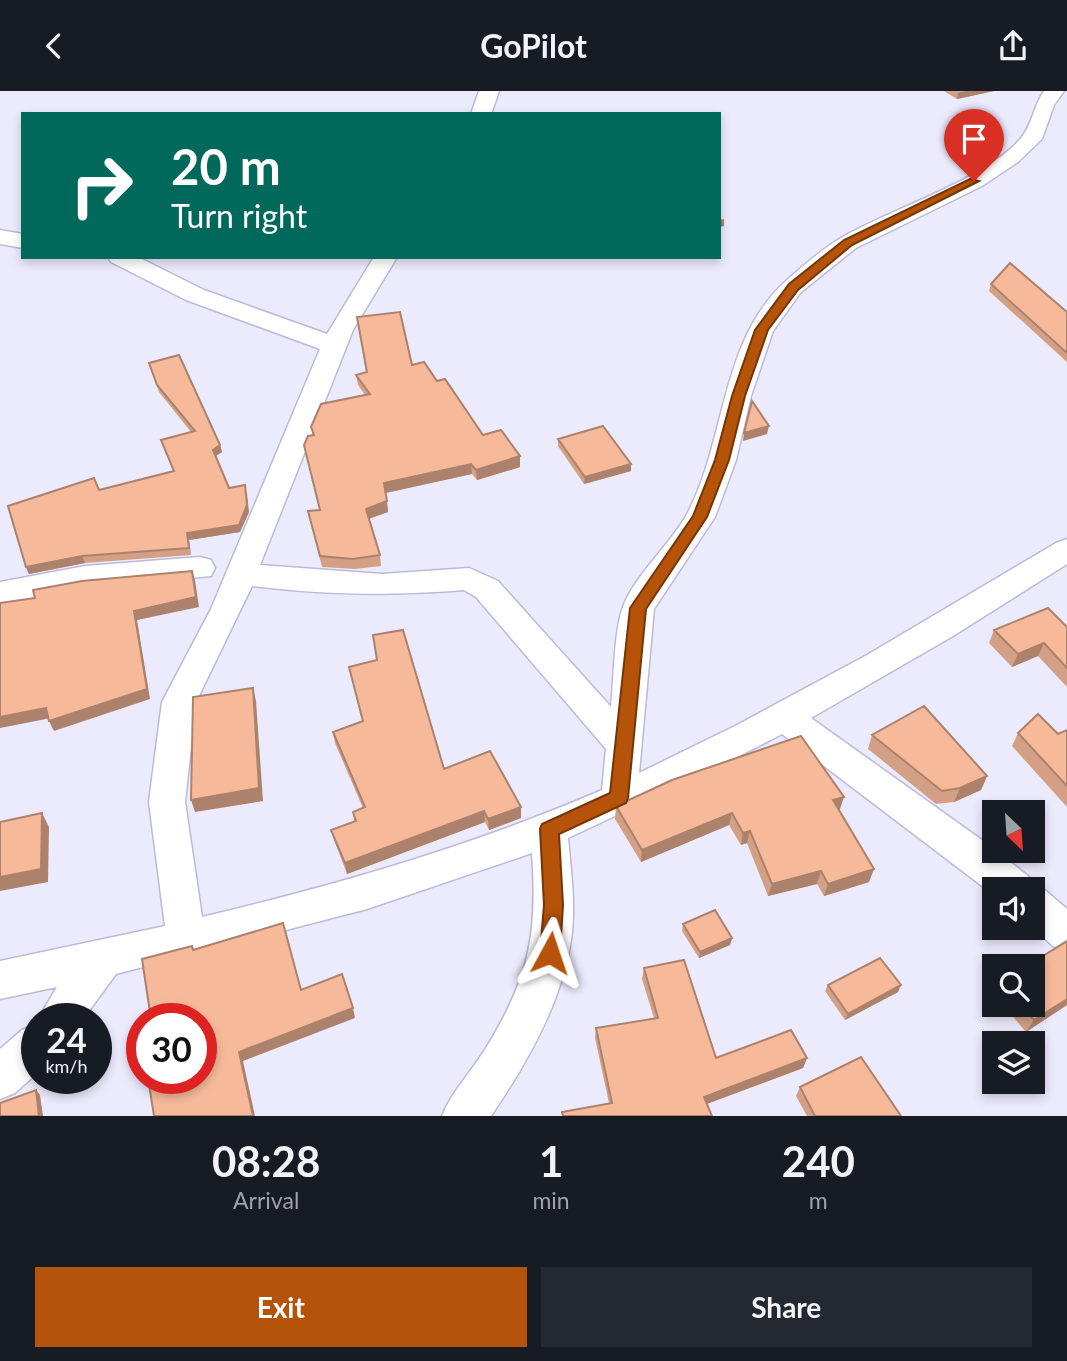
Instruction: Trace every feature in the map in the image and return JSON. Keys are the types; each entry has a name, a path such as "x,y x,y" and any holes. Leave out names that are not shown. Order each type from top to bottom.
{"street":[{"path":"482,112 489,91"},
{"path":"619,798 638,608 700,517 722,460 738,396 761,330 793,287 848,243 974,181 1011,157 1032,139 1044,105 1054,91"},
{"path":"0,237 21,241"},
{"path":"123,259 195,295 335,347"},
{"path":"186,939 167,802 178,702 243,574 294,440 335,347 385,259"},
{"path":"0,980 102,961 364,894 549,829 785,718 1067,550"},
{"path":"0,593 85,577 200,568"},
{"path":"243,574 322,583 382,585 469,579 487,589 624,745"},
{"path":"785,718 1001,877"},
{"path":"471,1113 524,1020 550,953 554,905 549,829"},
{"path":"1045,915 1067,933"},
{"path":"70,1003 102,961"},
{"path":"0,1078 21,1059"}],"building":[{"path":"1010,263 1067,312 1067,353 991,284"},
{"path":"400,312 412,365 424,362 437,381 445,379 483,435 501,430 520,456 476,470 471,464 384,483 387,501 366,509 380,555 353,559 320,556 308,511 320,510 304,445 308,436 314,435 311,427 321,404 370,394 356,375 367,372 357,317"},
{"path":"179,355 220,445 213,450 229,488 245,485 247,505 239,525 187,533 189,548 82,556 26,567 8,506 94,478 99,490 174,471 161,440 195,431 157,385 149,363"},
{"path":"752,401 769,426 744,433"},
{"path":"603,426 631,464 585,477 558,439"},
{"path":"192,571 196,597 134,611 147,689 49,721 46,708 0,717 0,603 35,598 33,590 82,581"},
{"path":"1048,608 1067,627 1067,668 1044,643 1018,654 994,630"},
{"path":"403,630 444,769 490,751 521,807 488,819 484,811 345,863 331,830 356,821 353,812 365,807 333,732 363,721 349,667 377,660 373,635"},
{"path":"253,688 259,788 191,800 193,697"},
{"path":"924,706 987,776 960,788 942,791 872,735"},
{"path":"1038,714 1058,734 1067,730 1067,786 1018,733"},
{"path":"801,736 844,797 833,800 874,869 828,884 821,871 772,884 750,831 743,833 732,813 642,850 616,806 672,780"},
{"path":"42,813 41,869 0,877 0,822"},
{"path":"715,910 732,938 700,952 683,924"},
{"path":"283,923 301,990 342,974 353,1008 239,1052 253,1116 154,1116 151,1094 217,1094 217,1003 149,1003 142,959 192,946 193,950"},
{"path":"1067,941 1067,999 1045,1013 1045,955"},
{"path":"880,958 901,985 848,1014 828,985"},
{"path":"684,960 716,1058 791,1030 807,1058 704,1097 712,1116 563,1116 562,1112 612,1103 596,1028 658,1018 644,968"},
{"path":"861,1057 901,1116 815,1116 800,1087"},
{"path":"25,1094 36,1094 39,1116 0,1116 0,1103"}],"route":[{"path":"550,953 554,905 549,829 619,798 638,608 700,517 722,460 738,396 761,330 793,287 848,243 901,214 974,181"}]}
